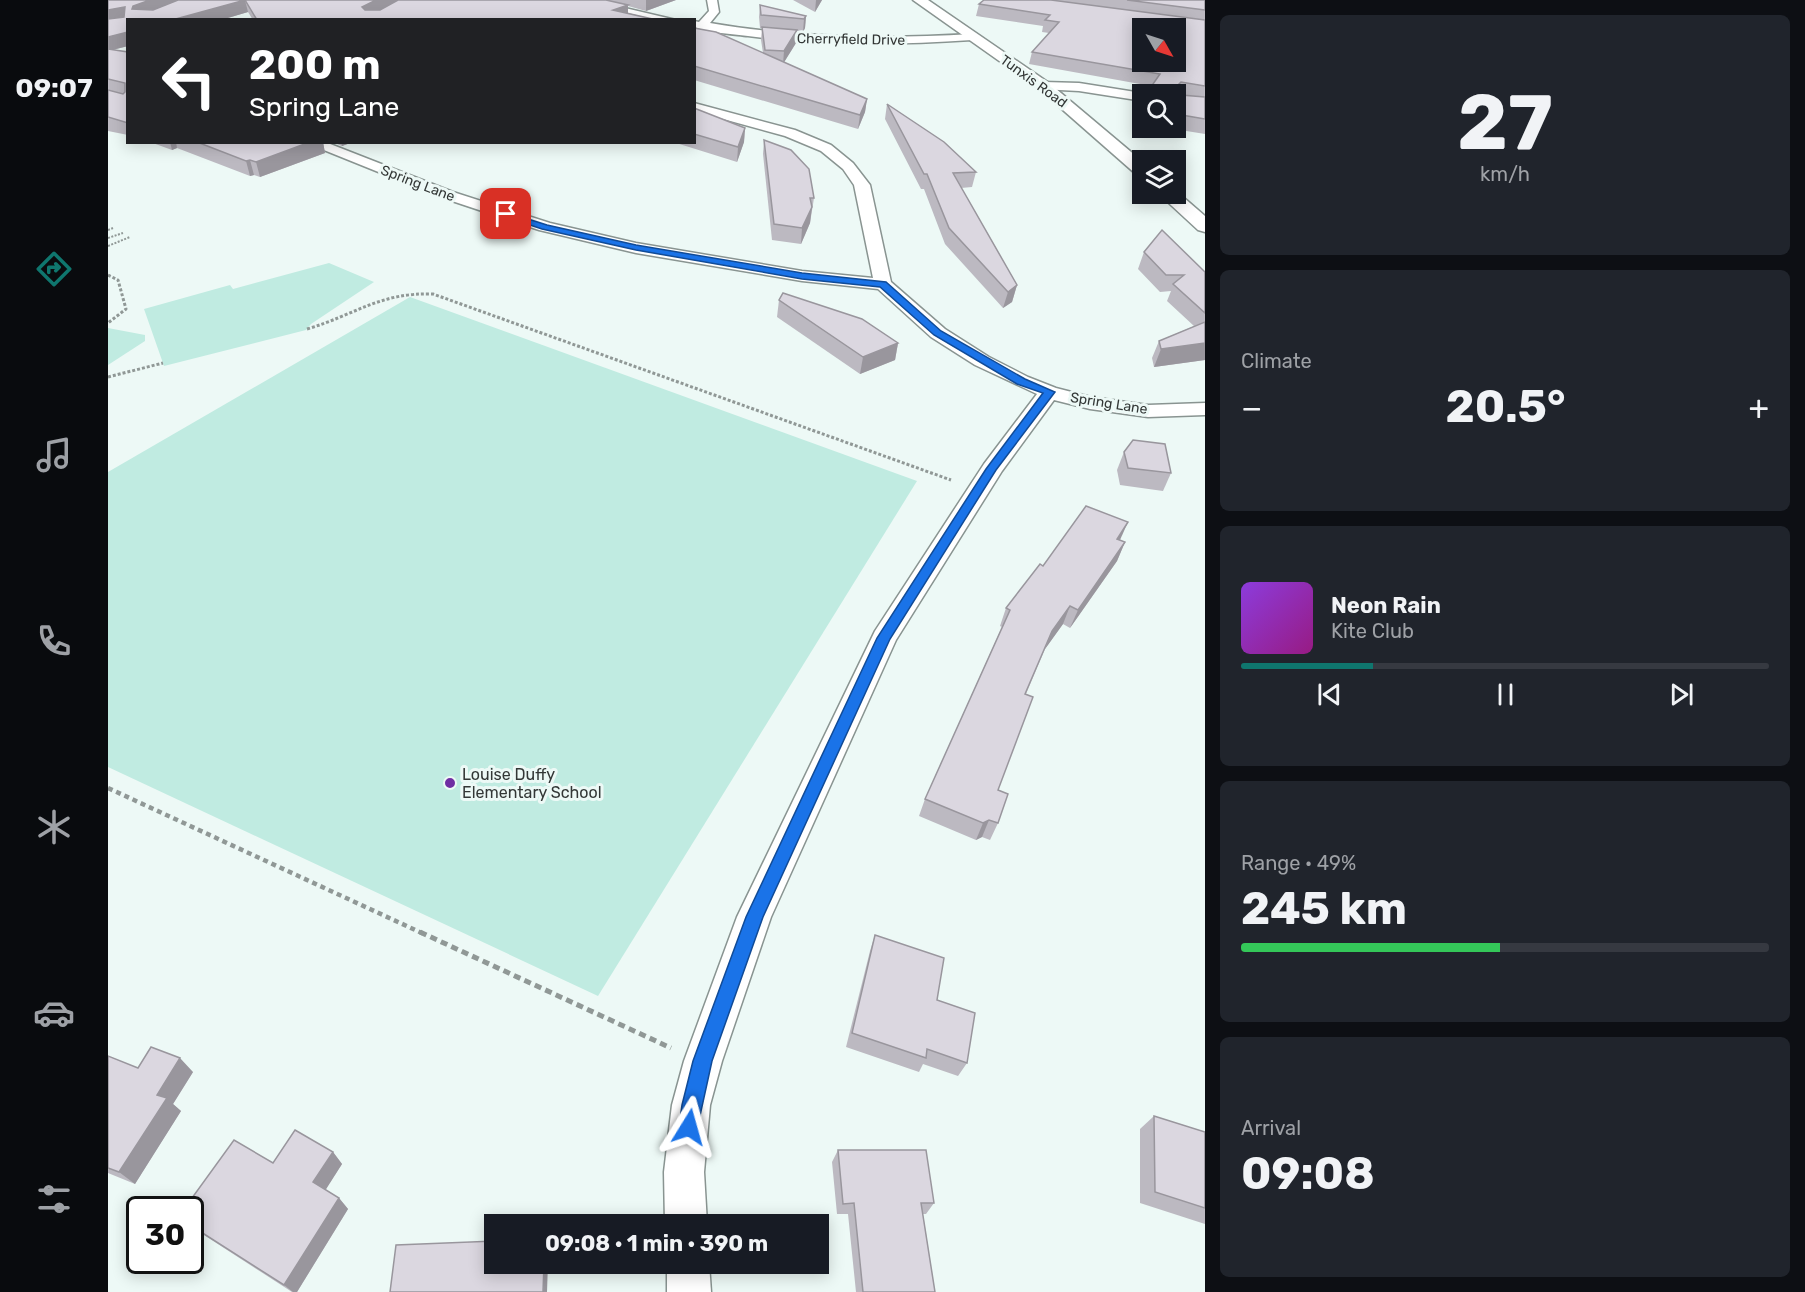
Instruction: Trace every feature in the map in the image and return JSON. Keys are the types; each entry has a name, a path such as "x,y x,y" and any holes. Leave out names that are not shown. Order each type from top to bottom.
{"street":[{"path":"576,0 662,18"},
{"path":"698,25 714,12 712,0"},
{"name":"Tunxis Road","path":"919,0 1044,86 1132,162"},
{"name":"Cherryfield Drive","path":"698,25 768,36 828,41 906,41 972,37"},
{"path":"1044,86 1079,87 1132,95"},
{"path":"696,108 790,133 826,148 848,166 862,185 883,284"},
{"name":"Spring Lane","path":"315,144 448,195 545,227 636,248 802,276 883,284 938,333 973,356 1021,381 1050,392 1090,403 1148,411 1205,409"},
{"path":"1180,204 1205,226"},
{"path":"686,1214 684,1172 691,1105 703,1061 754,917 884,638 992,469 1050,392"},
{"path":"688,1274 689,1292"}],"path":[{"path":"108,230 113,228"},
{"path":"108,238 123,233"},
{"path":"108,246 130,237"},
{"path":"108,275 118,279 126,309 108,323"},
{"path":"307,329 381,298 402,293 434,294 951,480"},
{"path":"108,377 163,363"},
{"path":"108,788 678,1051"}],"green space":[{"path":"329,263 374,282 311,324 306,330 164,366 144,309 230,285 233,289"},
{"name":"Louise Duffy Elementary School","path":"410,297 917,481 598,996 108,767 108,472"},
{"path":"108,328 145,335 145,341 108,365"}],"building":[{"path":"108,0 150,0 133,6 132,9 153,10 178,0 245,0 179,18 126,18 126,32 108,37 108,19 124,17 125,7 108,10"},
{"path":"245,0 376,0 362,7 365,10 380,10 398,0 606,0 628,5 613,10 648,18 256,18"},
{"path":"984,0 1051,0 1205,20 1205,86 1181,82 1179,84 1153,84 1160,74 1148,72 1186,72 1186,18 1132,18 1132,69 1032,52 1059,22 1045,20 1050,15 979,4"},
{"path":"1127,0 1205,0 1205,10"},
{"path":"760,5 806,16 804,19 761,15"},
{"path":"762,27 797,30 784,51 765,50"},
{"path":"696,28 716,32 867,99 860,115 696,67"},
{"path":"108,49 126,52 126,122 108,117 108,90 123,94 125,83 108,79"},
{"path":"1186,95 1205,97 1205,119 1186,116"},
{"path":"887,104 944,142 976,172 953,173 1017,285 1008,292 949,228 927,174 924,174"},
{"path":"696,109 745,128 738,147 696,135"},
{"path":"764,140 791,150 809,169 814,198 810,198 812,207 802,228 774,224"},
{"path":"202,144 305,144 256,162 246,161"},
{"path":"1162,230 1205,272 1205,313 1173,284 1184,275 1166,275 1144,252"},
{"path":"783,293 862,319 898,343 863,357 779,300"},
{"path":"1205,322 1205,343 1161,349 1159,341"},
{"path":"1133,440 1165,444 1171,473 1128,468 1124,452"},
{"path":"1086,506 1128,522 1117,539 1125,542 1078,610 1070,606 1052,631 1025,694 1033,697 998,790 1008,794 998,823 989,820 983,823 925,799 1010,610 1006,608 1040,564 1043,566"},
{"path":"875,935 944,958 937,1000 975,1013 967,1063 927,1049 926,1058 852,1033"},
{"path":"151,1047 180,1058 157,1095 167,1098 119,1172 108,1168 108,1056 138,1068"},
{"path":"1154,1116 1205,1132 1205,1208 1155,1192"},
{"path":"295,1130 333,1152 313,1182 339,1198 284,1285 204,1234 204,1196 193,1196 234,1140 273,1163"},
{"path":"838,1150 926,1150 934,1203 921,1203 935,1292 863,1292 854,1203 843,1204"},
{"path":"484,1241 484,1274 544,1274 543,1292 390,1292 396,1245"}],"place":[{"name":"Louise Duffy Elementary School","path":"450,783"}],"route":[{"path":"506,214 545,227 636,248 802,276 883,284 938,333 982,361 1021,381 1050,392 992,469 884,638 754,917 703,1061 691,1105 689,1127"}]}
